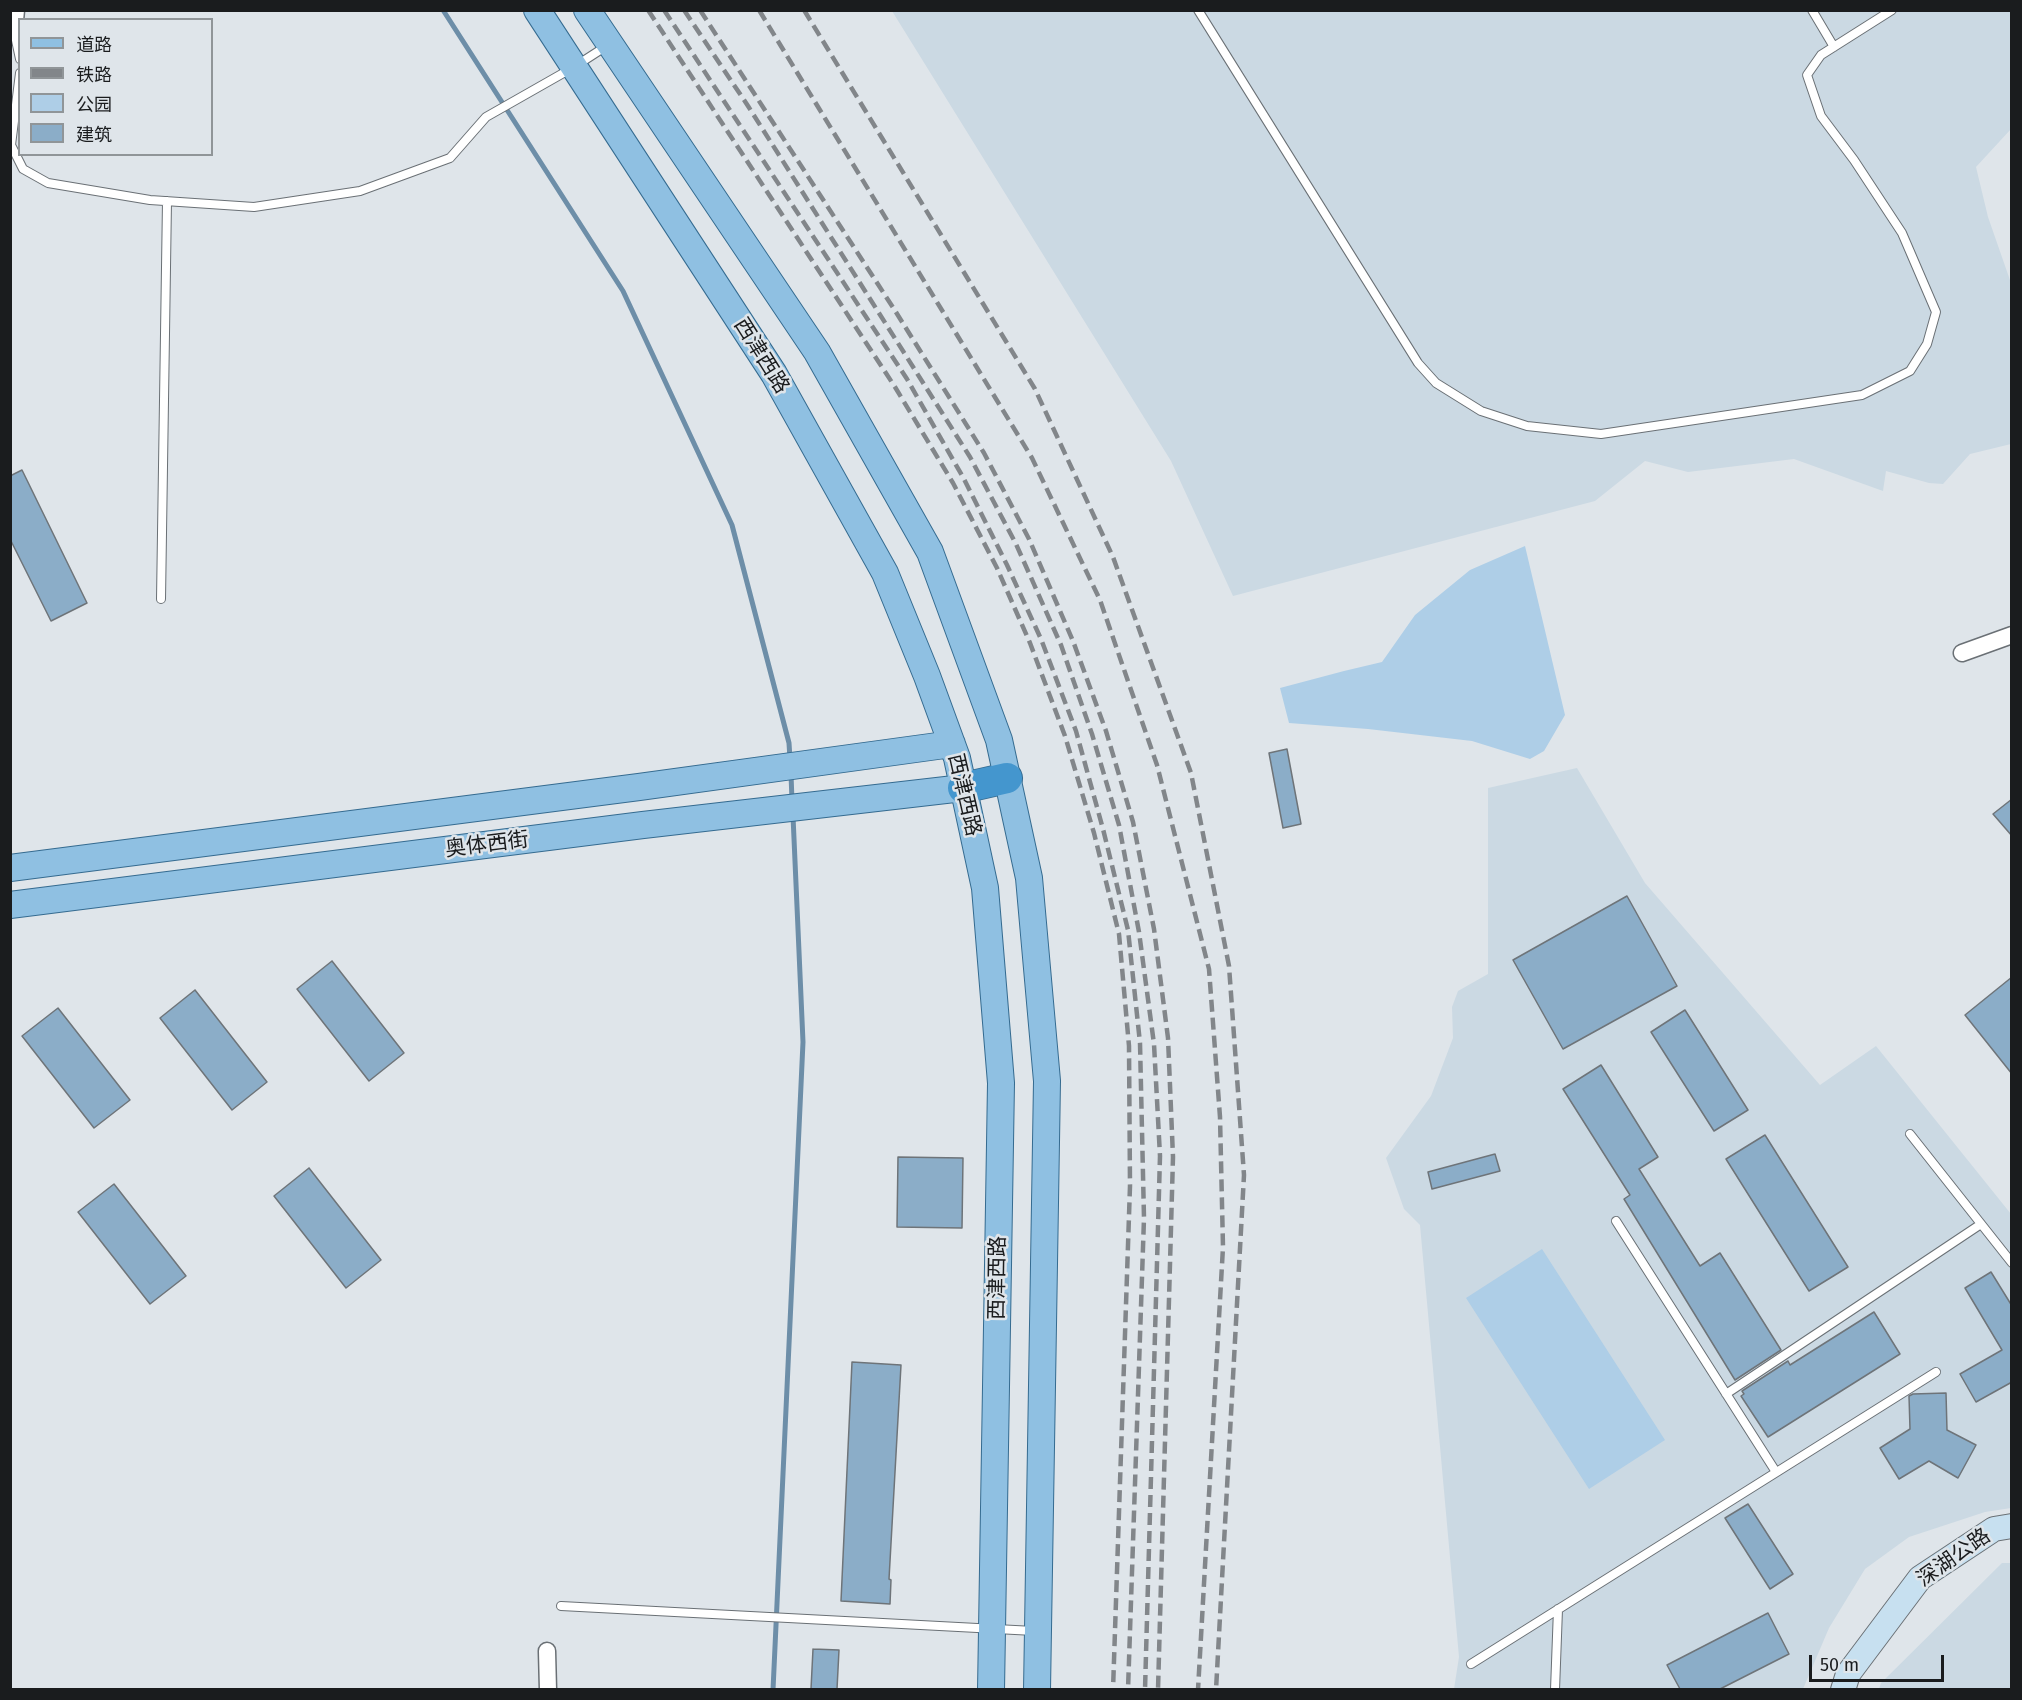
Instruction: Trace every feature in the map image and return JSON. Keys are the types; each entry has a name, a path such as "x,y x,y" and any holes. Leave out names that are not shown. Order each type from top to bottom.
{"highway":[{"path":"963,788 1007,778"}],"main road":[{"name":"西津西路","path":"537,10 774,374 885,573 952,744 985,888 1001,1083 991,1689"},
{"path":"587,10 817,352 930,552 999,740 1029,878 1047,1081 1037,1689"},
{"name":"奥体西街","path":"10,868 952,744"},
{"name":"奥体西街","path":"10,905 643,825 963,788"},
{"name":"深湖公路","path":"1843,1689 1848,1674 1920,1578 1994,1528 2012,1526"}],"street":[{"path":"14,31 16,10"},
{"path":"1962,653 2012,635"},
{"path":"547,1651 548,1689"}],"lane":[{"path":"1198,10 1419,363 1436,383 1481,411 1527,426 1602,434 1862,395 1910,371 1927,344 1936,312 1902,232 1854,160 1821,116 1807,75 1821,55 1892,10"},
{"path":"1812,10 1834,47"},
{"path":"14,31 18,50"},
{"path":"18,89 11,145 23,169 48,183 150,200 254,207 360,191 450,158 486,117 610,44"},
{"path":"161,599 167,201"},
{"path":"1910,1134 2012,1263"},
{"path":"1616,1221 1776,1472"},
{"path":"1726,1394 1981,1224"},
{"path":"1471,1664 1936,1372"},
{"path":"561,1606 1038,1631"},
{"path":"1555,1689 1558,1609"}],"shaded area":[{"path":"892,11 2011,11 2011,129 1976,167 1988,217 2011,283 2011,444 1970,454 1943,484 1929,483 1886,471 1883,491 1794,459 1688,472 1645,461 1595,501 1233,596 1171,461"},
{"path":"1577,768 1645,883 1820,1085 1876,1046 2011,1214 2011,1508 1985,1512 1909,1537 1865,1569 1829,1628 1803,1689 1454,1689 1459,1657 1420,1225 1404,1209 1386,1158 1431,1096 1453,1038 1452,1007 1458,991 1488,974 1488,788"},
{"path":"2002,1563 2011,1563 2011,1689 1879,1689 1881,1683"}],"green space":[{"path":"1525,546 1565,715 1544,751 1530,759 1472,741 1289,723 1280,688 1382,662 1415,615 1470,570"},
{"path":"1542,1249 1665,1440 1589,1489 1466,1298"}],"building":[{"path":"22,470 87,603 51,621 10,539 10,476"},
{"path":"1287,749 1301,824 1283,828 1269,753"},
{"path":"2012,799 2012,836 1993,814"},
{"path":"1627,896 1677,986 1563,1049 1513,960"},
{"path":"332,961 404,1053 369,1081 297,989"},
{"path":"2012,977 2012,1074 1965,1015"},
{"path":"195,990 267,1082 232,1110 160,1018"},
{"path":"58,1008 130,1100 94,1128 22,1036"},
{"path":"1685,1010 1748,1110 1714,1131 1651,1032"},
{"path":"1601,1065 1658,1157 1639,1169 1700,1266 1720,1253 1781,1350 1735,1380 1624,1199 1630,1195 1563,1089"},
{"path":"1765,1135 1848,1267 1809,1291 1726,1159"},
{"path":"1495,1154 1500,1171 1432,1189 1428,1172"},
{"path":"898,1157 963,1158 962,1228 897,1227"},
{"path":"309,1168 381,1260 346,1288 274,1196"},
{"path":"114,1184 186,1276 150,1304 78,1212"},
{"path":"1991,1272 2012,1306 2012,1382 1976,1402 1960,1374 2002,1350 1965,1288"},
{"path":"1874,1312 1900,1354 1768,1437 1741,1396 1744,1394 1742,1391 1788,1361 1790,1365"},
{"path":"852,1362 901,1365 889,1579 891,1580 890,1604 841,1601"},
{"path":"1946,1393 1947,1430 1976,1445 1958,1478 1929,1461 1899,1479 1880,1448 1910,1429 1909,1396"},
{"path":"1748,1504 1793,1574 1770,1589 1725,1518"},
{"path":"1768,1613 1789,1654 1720,1689 1680,1689 1667,1665"},
{"path":"813,1649 839,1650 837,1689 811,1689"}],"waterway":[{"path":"443,10 623,291 732,525 789,743 790,759"},
{"path":"791,774 792,801"},
{"path":"773,1690 803,1042 793,816"}],"railway":[{"path":"648,10 895,387 953,483 997,568 1030,643 1065,736 1094,833 1119,934 1129,1046 1130,1186 1113,1690"},
{"path":"664,10 907,379 964,479 1007,565 1041,639 1076,731 1128,930 1140,1043 1144,1218 1128,1690"},
{"path":"684,10 748,106 970,457 1016,544 1061,645 1092,734 1119,825 1139,932 1154,1044 1160,1156 1145,1690"},
{"path":"700,10 894,309 984,453 1029,539 1073,641 1106,731 1133,822 1154,929 1168,1038 1173,1157 1158,1690"},
{"path":"759,10 1032,458 1100,600 1157,765 1209,969 1220,1117 1223,1247 1198,1690"},
{"path":"804,10 1035,389 1113,557 1191,773 1229,966 1244,1175 1216,1690"}]}
